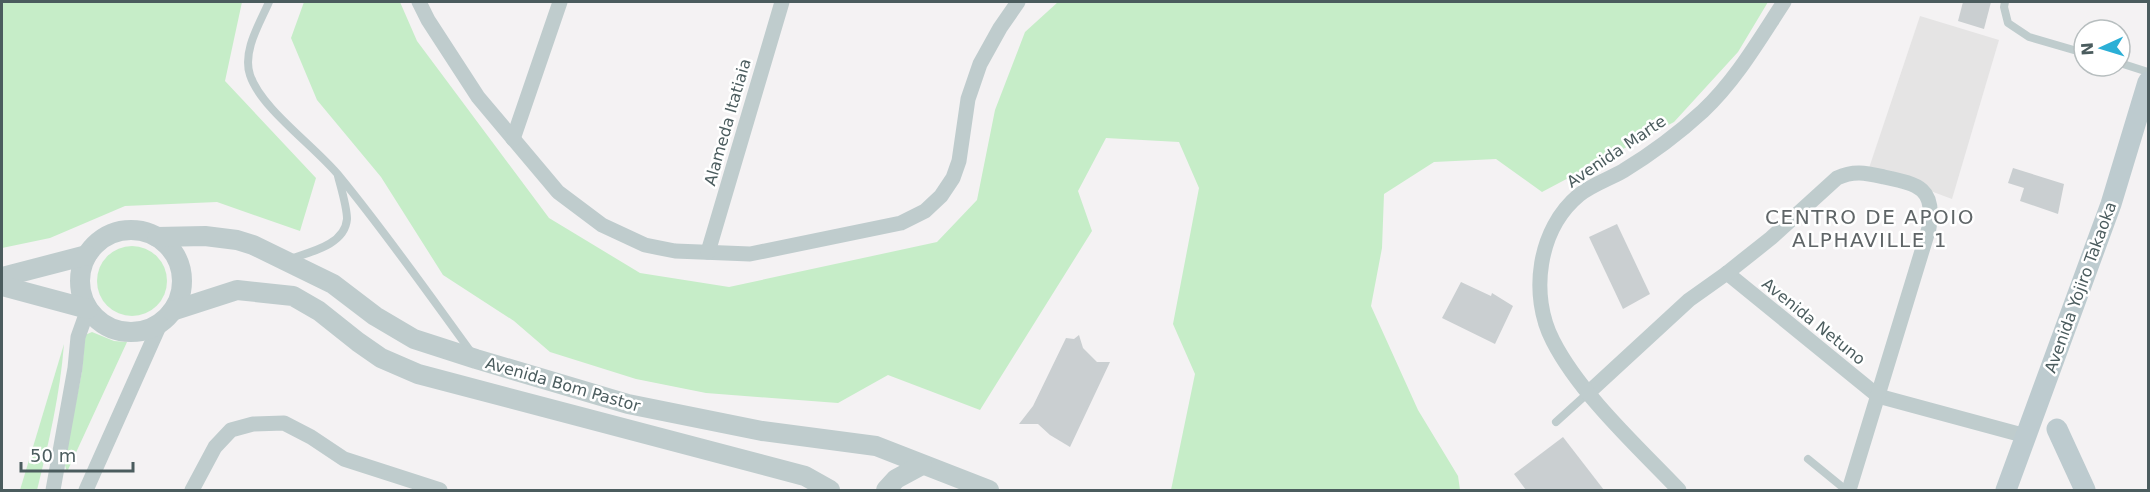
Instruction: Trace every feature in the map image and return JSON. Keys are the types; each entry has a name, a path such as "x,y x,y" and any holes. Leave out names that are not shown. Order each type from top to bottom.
{"main road":[{"name":"Avenida Yojiro Takaoka","path":"2006,490 2144,115 2148,82"},
{"path":"2057,429 2085,490"}],"street":[{"path":"418,2 478,97 558,192 602,225 645,245 675,251 750,254 901,223 925,211 942,196 953,178 959,160 968,99 980,64 1018,2"},
{"path":"513,139 560,2"},
{"name":"Alameda Itatiaia","path":"708,252 782,2"},
{"name":"Avenida Marte","path":"1679,490 1588,393 1552,340 1543,310 1538,280 1545,248 1557,218 1580,195 1662,145 1704,110 1744,63 1784,2"},
{"path":"1588,393 1689,300 1772,238 1837,178 1859,171 1913,183 1922,190 1930,202 1929,228 1848,490"},
{"path":"86,490 167,316 180,296 182,280 179,264 172,250 144,231 127,229 118,231 95,244 87,255 80,275 81,293 88,309 100,322 115,329 131,332 147,330 167,316"},
{"name":"Avenida Bom Pastor","path":"156,237 205,236 237,240 287,260 333,284 375,316 414,339 476,359 628,404 762,431 876,446 989,490"},
{"path":"2,277 87,255"},
{"name":"Avenida Netuno","path":"1727,273 1878,396"},
{"path":"2,286 88,309"},
{"name":"Avenida Bom Pastor","path":"167,316 237,291 293,296 319,311 381,358 418,374 806,476 830,490"},
{"path":"53,490 75,368 78,337 88,309"},
{"path":"1878,396 2026,436"},
{"path":"192,490 215,447 231,430 253,424 284,423 311,437 344,459 440,490"},
{"path":"886,490 896,479 922,465"}],"lane":[{"path":"269,2 248,51 249,73 258,94 338,174 412,270 476,359"},
{"path":"2005,2 2008,23 2029,37 2072,50"},
{"path":"2132,67 2148,72"},
{"path":"287,260 328,245 340,235 347,220 338,174"},
{"path":"1556,422 1588,393"},
{"path":"1808,459 1848,490"}],"shaded area":[{"path":"1920,16 1999,40 1952,199 1869,168"}],"green space":[{"path":"2,2 242,2 225,81 316,178 300,231 217,202 125,206 50,238 2,248"},
{"path":"304,2 400,2 417,41 549,218 640,273 729,287 937,242 977,200 995,110 1025,32 1058,2 1768,2 1738,52 1674,122 1542,192 1496,159 1434,162 1384,194 1382,248 1371,306 1418,410 1458,476 1460,490 1171,490 1195,374 1173,324 1199,188 1179,142 1106,138 1078,191 1092,231 980,410 888,375 838,403 706,393 636,379 550,352 514,321 443,275 381,177 317,100 291,38"},
{"path":"132,246 145,249 157,256 164,268 167,281 164,294 157,306 145,313 132,316 119,313 107,306 100,294 97,281 100,268 107,256 119,249"},
{"path":"92,332 114,341 127,342 67,472 64,462 82,371 85,335"},
{"path":"64,344 54,418 37,490 20,490"}],"building":[{"path":"1963,2 1991,2 1984,29 1958,21"},
{"path":"2013,168 2064,184 2058,214 2020,201 2024,188 2008,183"},
{"path":"1617,224 1650,294 1623,309 1589,237"},
{"path":"1461,282 1491,296 1492,293 1513,306 1495,344 1442,318"},
{"path":"1079,335 1083,348 1097,362 1110,362 1070,447 1050,435 1038,424 1019,424 1033,406 1066,338 1074,339"},
{"path":"1563,437 1604,490 1526,490 1514,474"}],"district":[{"name":"CENTRO DE APOIO ALPHAVILLE 1","path":"1870,228"}]}
